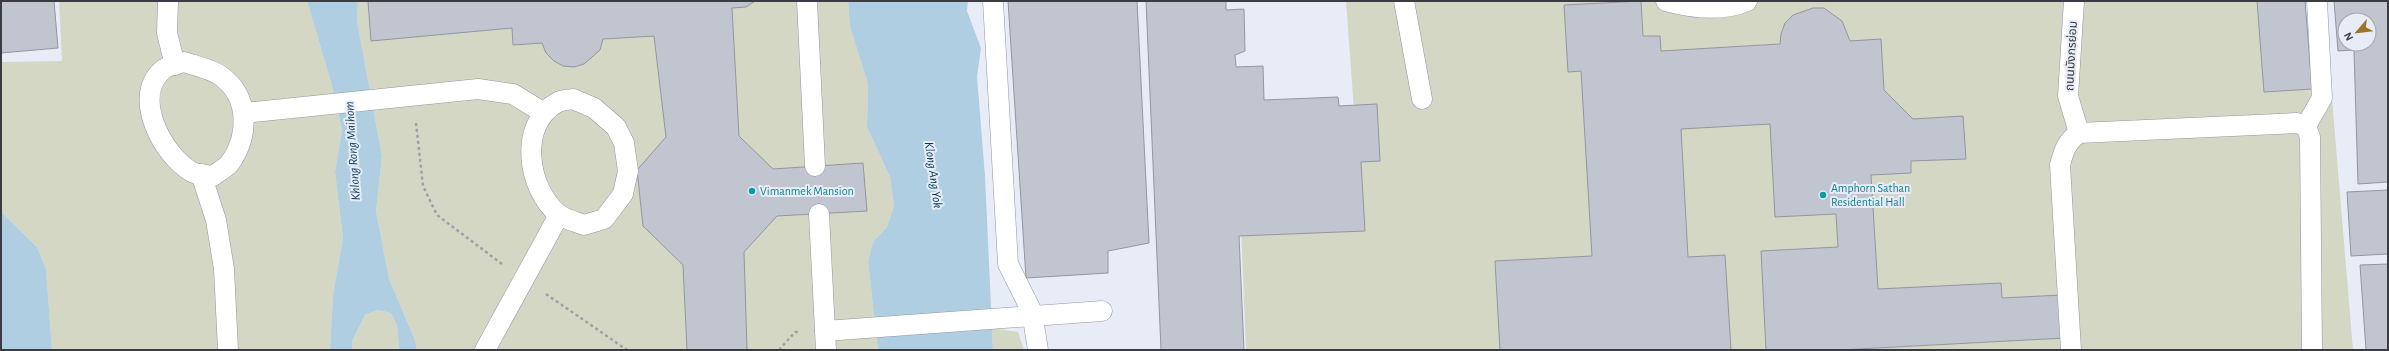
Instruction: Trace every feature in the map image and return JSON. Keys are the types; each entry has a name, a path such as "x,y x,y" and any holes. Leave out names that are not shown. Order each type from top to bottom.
{"lane":[{"path":"168,1 167,33 175,65"},
{"path":"807,1 815,166"},
{"path":"994,1 1008,264 1033,316 1038,350"},
{"path":"1404,1 1422,99"},
{"path":"1666,1 1692,8 1737,5 1747,1"},
{"name":"ถนนมังกรย่อม","path":"2074,1 2068,96 2080,133"},
{"path":"2312,350 2310,137 2306,126 2322,98 2317,1"},
{"path":"184,62 221,76 238,92 244,113 242,142 229,164 213,176 192,172 168,152 154,123 149,99 156,80 165,69 175,65 184,62"},
{"path":"244,113 311,108 478,89 513,94 544,113"},
{"path":"573,99 594,108 616,127 624,143 628,171 623,194 604,219 584,225 559,215 542,196 534,180 532,157 534,128 544,113 558,102 573,99"},
{"path":"2071,350 2060,165 2064,147 2071,138 2080,133 2297,123 2306,126"},
{"path":"201,174 216,220 224,269 228,350"},
{"path":"819,214 825,341 853,329 1102,311"},
{"path":"485,350 559,215"}],"path":[{"path":"405,97 423,186 437,215 627,350"}],"green space":[{"path":"59,1 307,1 331,82 342,130 335,172 343,238 333,295 330,350 52,350 46,269 37,247 1,212 1,62 62,61"},
{"path":"358,1 848,1 850,27 868,84 867,127 890,177 894,206 887,227 873,242 868,261 878,350 417,350 415,340 389,279 376,211 382,156 357,21"},
{"path":"1346,1 2257,1 2264,92 2331,87 2353,350 1246,350 1241,225 1362,219"},
{"path":"378,310 391,313 397,325 399,350 352,350 352,341 365,315"},
{"path":"992,328 1018,332 1024,350 993,350"}],"water":[{"name":"Khlong Rong Maihom","path":"307,1 358,1 357,21 382,156 376,211 389,279 415,340 417,350 399,350 397,325 391,313 378,310 365,315 352,341 352,350 330,350 333,295 343,238 335,172 342,130 331,82"},
{"name":"Klong Ang Yok","path":"848,1 968,1 967,11 981,48 977,77 985,176 993,350 878,350 868,261 873,242 887,227 894,206 890,177 867,127 868,84 850,27"},
{"path":"1,212 37,247 46,269 52,350 1,350"}],"building":[{"path":"1,1 54,1 58,48 1,53"},
{"name":"Vimanmek Mansion","path":"368,1 755,1 746,7 732,8 739,136 773,169 863,163 867,211 777,216 744,252 747,350 687,350 683,265 643,226 637,170 666,137 654,36 603,39 600,50 584,64 574,67 563,66 554,61 546,53 542,43 513,45 512,28 371,41"},
{"path":"1008,1 1137,1 1149,243 1108,251 1108,273 1026,278"},
{"path":"1146,1 1226,1 1226,10 1244,9 1245,51 1235,55 1236,67 1263,66 1264,100 1338,97 1339,106 1377,104 1380,161 1361,162 1365,231 1239,236 1244,350 1161,350"},
{"name":"Amphorn Sathan Residential Hall","path":"1641,1 1643,36 1660,36 1661,51 1780,44 1781,34 1785,23 1793,15 1813,8 1824,8 1842,21 1850,41 1881,39 1884,90 1913,119 1963,116 1966,159 1911,161 1911,173 1871,175 1878,289 2001,283 2002,298 2062,295 2065,338 1839,350 1766,350 1761,251 1838,247 1836,214 1775,217 1770,124 1681,129 1688,257 1725,255 1731,350 1500,350 1495,261 1592,256 1581,71 1568,72 1564,5"},
{"path":"2257,1 2305,1 2312,89 2264,92"},
{"path":"2334,1 2388,1 2388,182 2358,184 2354,52 2377,52 2377,12 2337,12 2337,38"},
{"path":"2388,190 2388,254 2351,256 2347,192"},
{"path":"2388,264 2388,350 2366,350 2360,265"}],"place":[{"name":"Vimanmek Mansion","path":"752,191"},
{"name":"Amphorn Sathan Residential Hall","path":"1823,195"}]}
